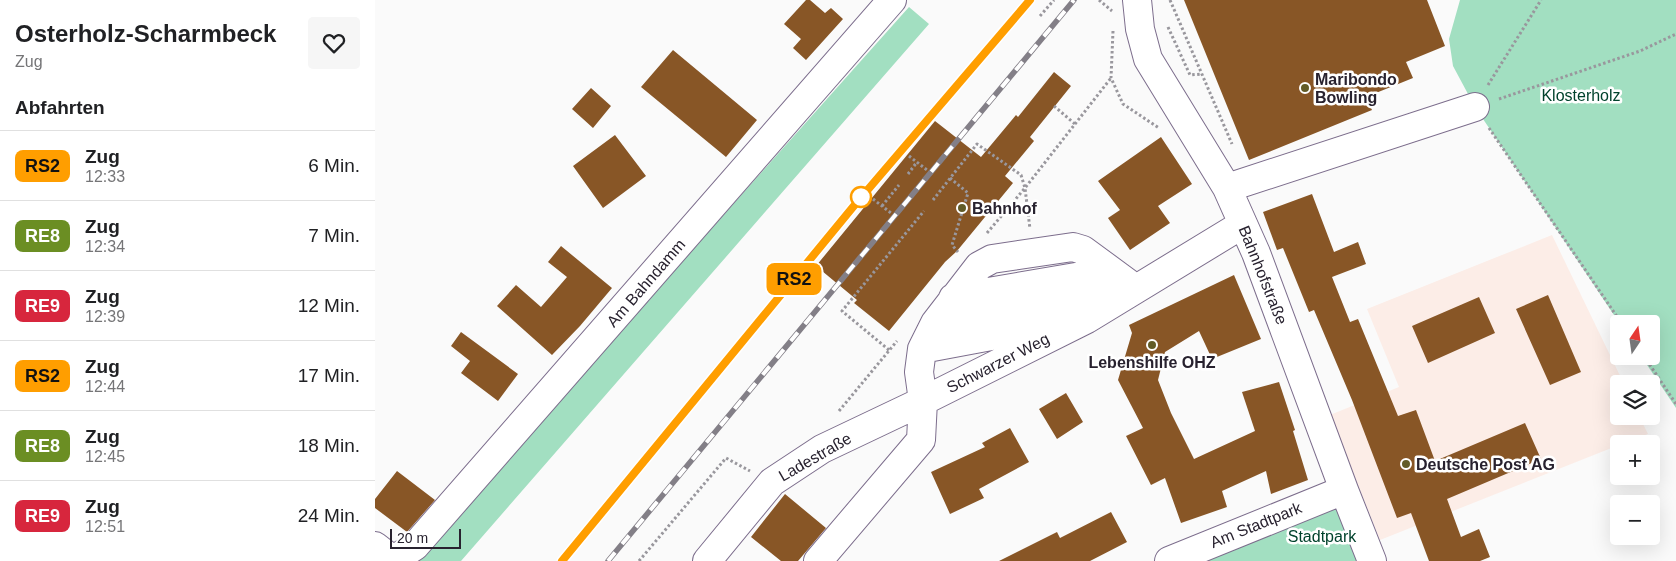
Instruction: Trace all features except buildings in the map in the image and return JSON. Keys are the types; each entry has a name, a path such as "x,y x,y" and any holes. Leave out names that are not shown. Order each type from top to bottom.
{"street":[{"name":"Am Bahndamm","path":"387,556 415,546 893,0"},
{"name":"Bahnhofstraße","path":"1137,0 1148,59 1227,188 1256,253 1343,490 1372,561"},
{"path":"1227,188 1475,107"},
{"name":"Schwarzer Weg","path":"923,401 1087,319 1124,280 1243,224"},
{"path":"912,342 935,324 979,266 991,259 1073,247 1083,250 1124,280"},
{"path":"953,298 1124,280"},
{"path":"935,324 1102,296 1124,280"},
{"path":"912,342 1087,319"},
{"path":"818,561 921,440 923,401 912,342"},
{"name":"Ladestraße","path":"707,561 772,482 821,449 923,401"},
{"name":"Am Stadtpark","path":"1169,561 1343,490"}],"path":[{"path":"1040,16 1054,0"},
{"path":"1099,0 1113,12"},
{"path":"1170,0 1233,144"},
{"path":"1475,107 1541,0"},
{"path":"984,238 1111,78 1113,31"},
{"path":"1475,107 1640,51 1676,34"},
{"path":"1173,39 1191,75 1202,74"},
{"path":"1054,106 1075,124"},
{"path":"1475,107 1615,315"},
{"path":"933,200 977,144 1021,175 1025,188 1033,253"},
{"path":"909,156 927,170"},
{"path":"908,174 917,162"},
{"path":"950,178 968,193 952,245 962,255"},
{"path":"882,206 899,185"},
{"path":"873,199 891,213"},
{"path":"889,350 842,311 924,211"},
{"path":"836,415 889,350 912,342"},
{"path":"1649,365 1676,404"},
{"path":"639,561 726,458 772,482"}],"shaded area":[{"name":"Deutsche Post AG","path":"1552,235 1610,355 1610,365 1615,365 1620,375 1610,375 1610,425 1644,425 1648,434 1610,435 1610,449 1380,540 1330,415 1399,387 1367,309"}],"green space":[{"name":"Klosterholz","path":"1460,0 1676,0 1676,408 1660,384 1660,375 1654,375 1647,365 1660,365 1660,315 1614,315 1475,107 1453,66 1449,39"},
{"path":"909,7 929,24 461,561 415,561"},
{"name":"Stadtpark","path":"1337,501 1358,561 1195,561"}],"railway":[{"path":"562,561 853,207 1030,0"},
{"path":"608,561 1074,0"}],"train":[{"name":"RS2","path":"562,561 853,207 1030,0"}],"place":[{"name":"Maribondo Bowling","path":"1305,88"},
{"name":"Bahnhof","path":"962,208"},
{"name":"Lebenshilfe OHZ","path":"1152,345"},
{"name":"Deutsche Post AG","path":"1406,464"}]}
